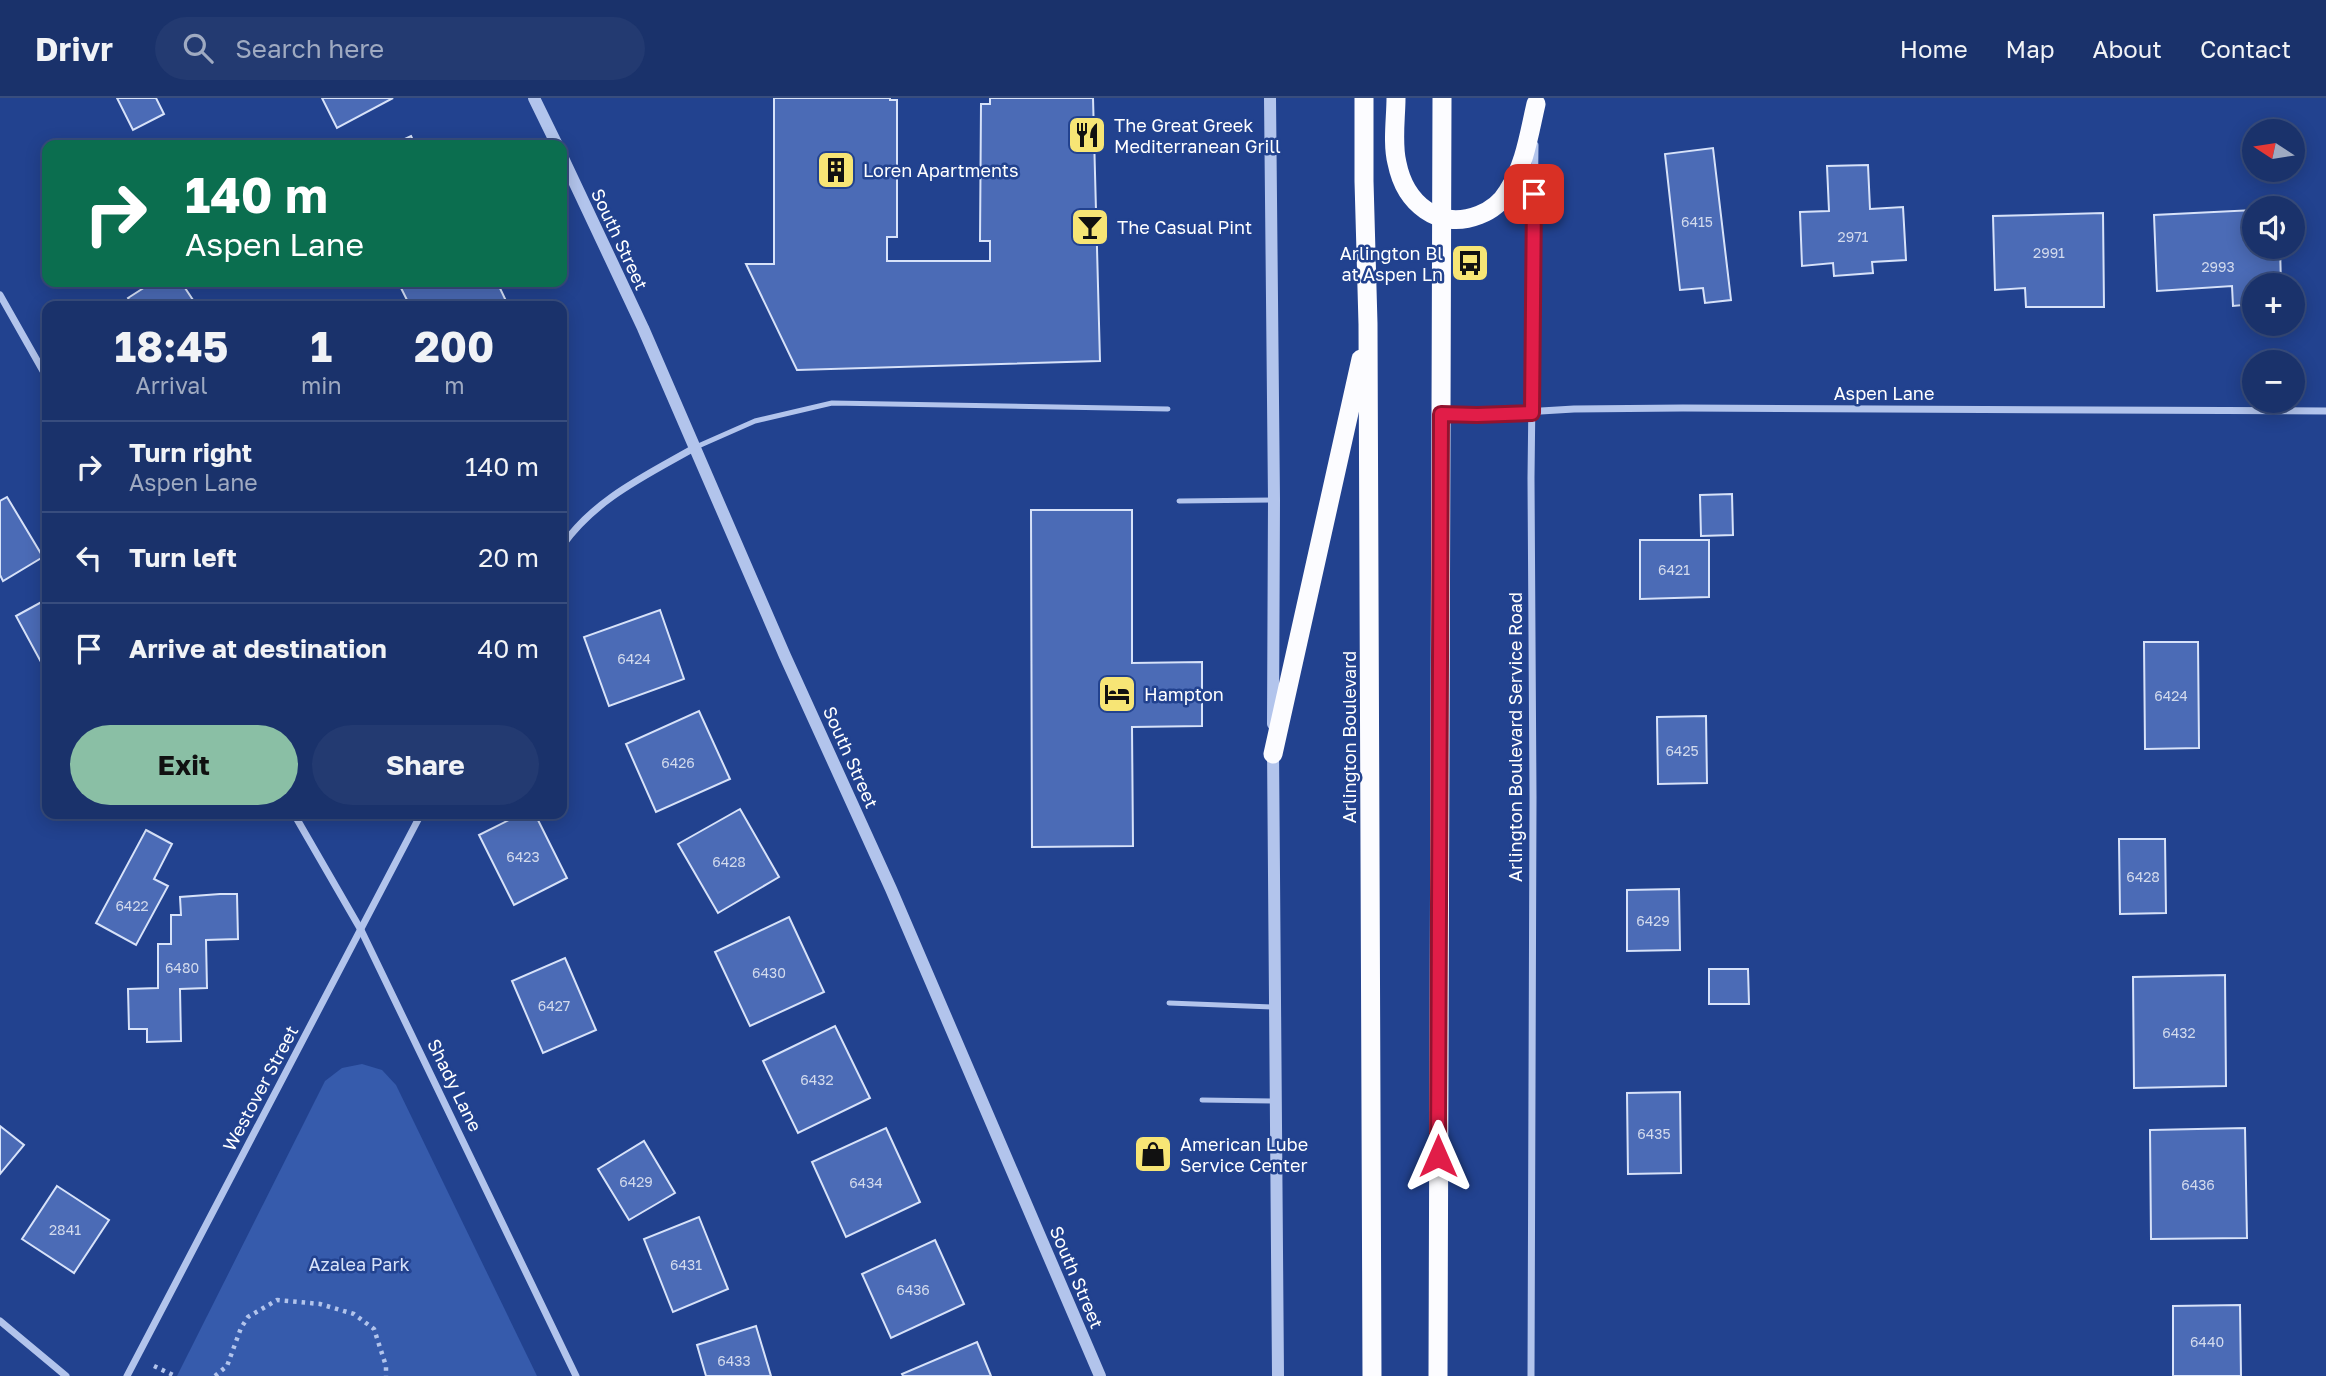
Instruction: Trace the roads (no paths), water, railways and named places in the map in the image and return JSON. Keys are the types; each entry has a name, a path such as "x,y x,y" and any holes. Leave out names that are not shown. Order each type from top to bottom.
{"highway":[{"name":"Arlington Boulevard","path":"1364,98 1368,324 1372,1376"},
{"path":"1396,98 1396,162 1404,184 1417,203 1429,214 1442,219 1464,221 1498,205 1519,171 1536,101"},
{"path":"1438,1376 1442,98"},
{"path":"1273,754 1368,324"}],"street":[{"path":"534,98 555,140"},
{"path":"1270,98 1278,1376"},
{"name":"Arlington Boulevard Service Road","path":"1531,1376 1532,413 1536,101"},
{"name":"South Street","path":"567,167 643,328 891,889 1100,1376"},
{"path":"0,295 42,369"},
{"name":"Aspen Lane","path":"1441,414 1669,408 2326,411"},
{"path":"567,539 576,526 605,500 694,448"},
{"name":"Shady Lane","path":"298,819 360,930 576,1376"},
{"name":"Westover Street","path":"127,1376 418,819"},
{"path":"0,1321 66,1376"}],"lane":[{"path":"694,448 755,421 832,403 1168,409"},
{"path":"1179,502 1274,500"},
{"path":"1169,1003 1276,1007"},
{"path":"1202,1100 1277,1101"}],"place":[{"name":"The Great Greek Mediterranean Grill","path":"1087,135"},
{"name":"Loren Apartments","path":"836,170"},
{"name":"The Casual Pint","path":"1090,227"},
{"name":"Arlington Bl at Aspen Ln","path":"1470,263"},
{"name":"Hampton","path":"1117,694"},
{"name":"American Lube Service Center","path":"1153,1154"}],"park label":[{"name":"Azalea Park","path":"359,1264"}]}
